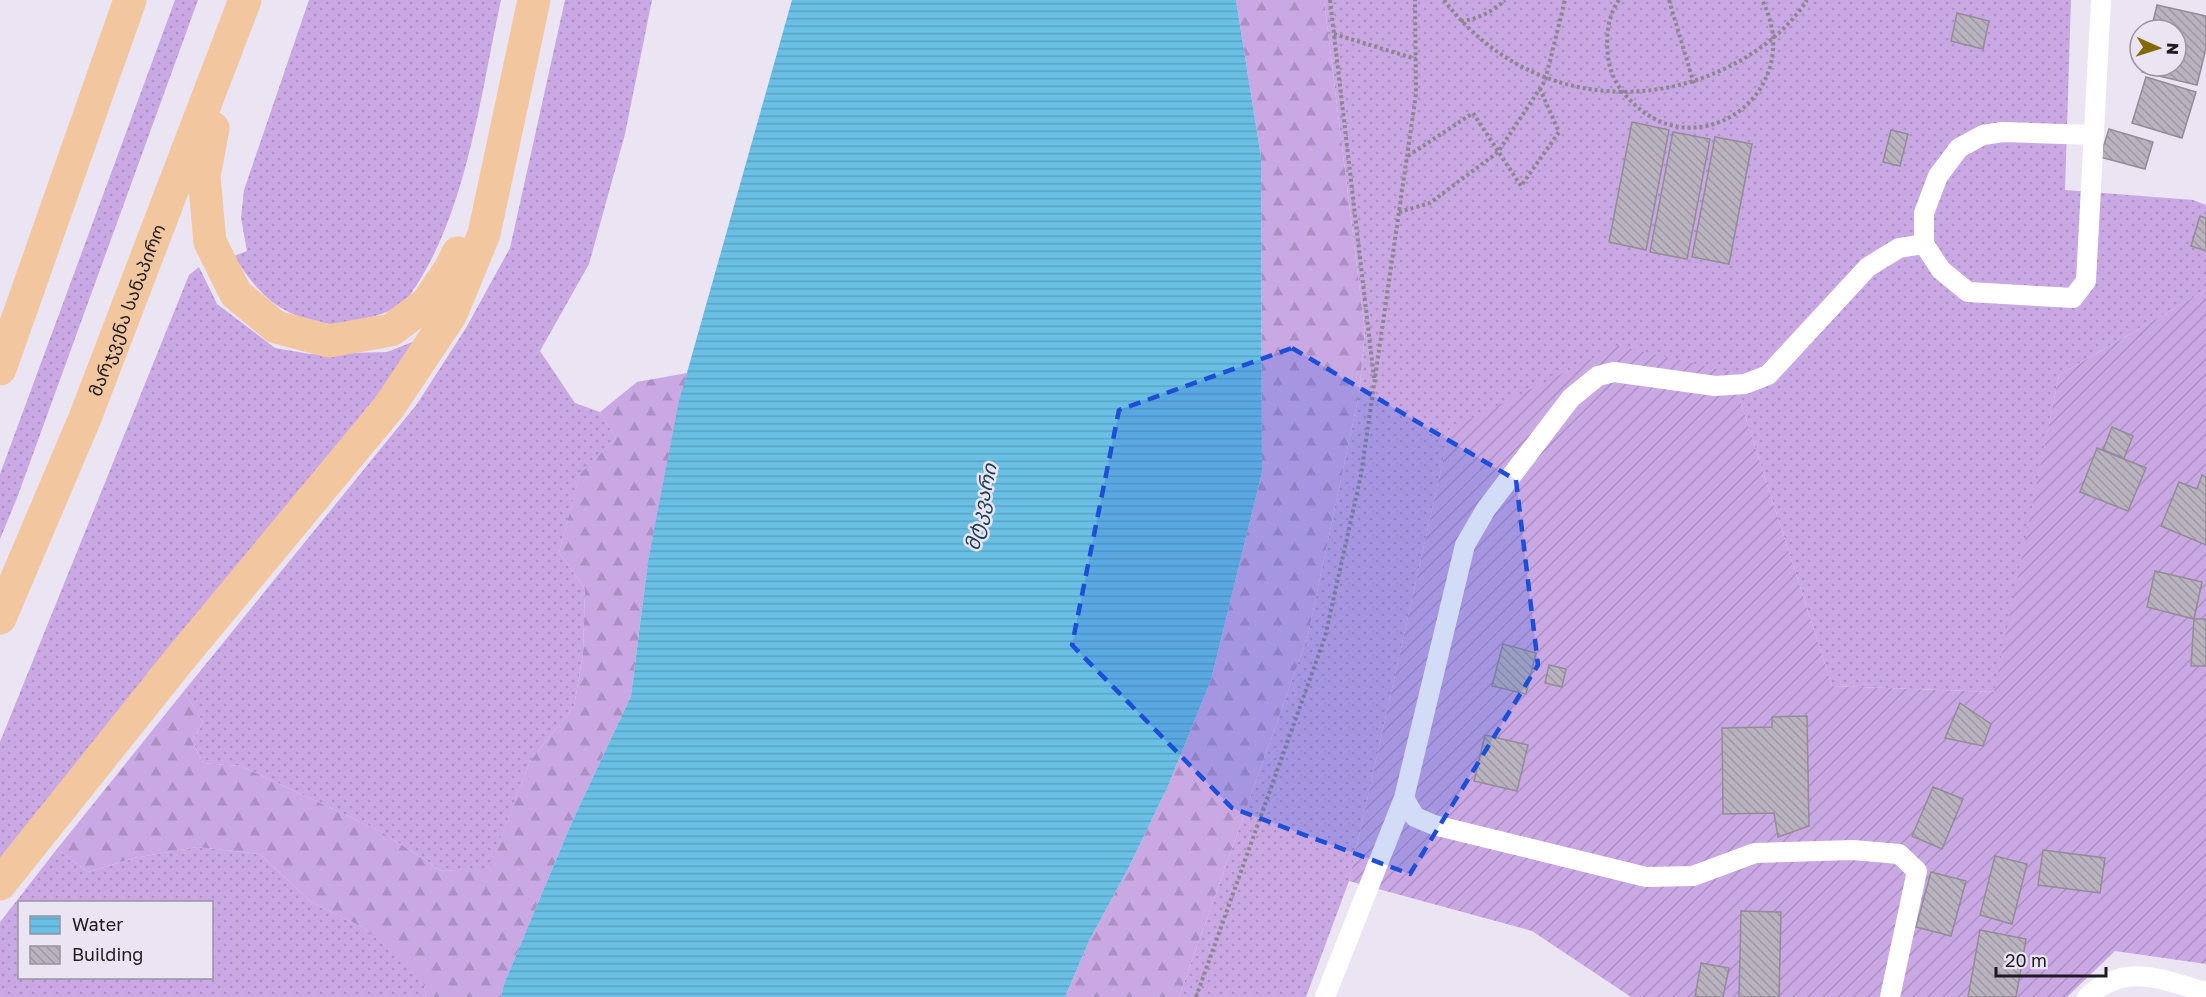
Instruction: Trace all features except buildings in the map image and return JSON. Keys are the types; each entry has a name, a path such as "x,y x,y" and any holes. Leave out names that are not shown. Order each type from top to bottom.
{"highway":[{"path":"0,369 130,0"},
{"name":"მარჯვენა სანაპირო","path":"0,618 85,418 245,0"},
{"path":"0,884 179,660 389,407 451,314 484,234 534,0"},
{"path":"230,40 204,177 210,242 236,294 276,327 329,341 391,330 427,303 450,269 499,165"}],"lane":[{"path":"2094,135 2003,132 1983,135 1959,148 1938,176 1924,213 1924,244 1941,270 1968,292 2073,298 2086,281 2094,135 2101,0"},
{"path":"1325,997 1404,798 1465,545 1486,509 1571,398 1598,376 1614,372 1715,386 1744,384 1768,375 1868,267 1899,248 1924,244"},
{"path":"1404,798 1415,817 1434,825 1646,877 1693,876 1755,853 1853,850 1899,854 1917,871 1890,997"},
{"path":"2087,997 2100,985 2140,973 2206,992"}],"path":[{"path":"1330,0 1374,384"},
{"path":"1196,997 1325,637 1361,475 1416,94 1415,0"},
{"path":"1444,0 1460,21 1509,62 1568,87 1623,93 1694,84 1751,57 1797,15 1807,0"},
{"path":"1460,21 1471,21 1496,9 1505,0"},
{"path":"1399,212 1430,203 1498,152 1546,77 1565,0"},
{"path":"1619,0 1613,9 1606,37 1609,67 1623,93 1639,110 1662,123 1688,128 1714,124 1738,113 1757,95 1770,72 1775,45 1772,19 1762,0"},
{"path":"1669,0 1694,84"},
{"path":"1334,34 1416,59"},
{"path":"1407,157 1473,113 1521,186 1559,132 1540,89"}],"highlighted area":[{"path":"1292,348 1516,480 1538,665 1410,874 1232,808 1072,645 1119,410"}],"green space":[{"path":"175,0 198,0 17,498 0,539 0,474"},
{"path":"309,0 501,0 470,148 460,185 434,255 403,304 378,315 336,324 297,316 284,310 253,283 234,256 247,251 241,218 244,190"},
{"path":"565,0 652,0 625,134 589,264 540,351 575,403 600,412 616,438 580,475 559,552 585,589 583,654 574,706 530,761 489,869 442,871 380,831 241,766 203,763 192,741 203,722 184,691 417,404 466,328 510,248"},
{"path":"1236,0 1324,0 1365,332 1359,394 1308,635 1179,997 1065,997 1090,939 1129,867 1168,786 1211,680 1262,472 1261,157"},
{"path":"1324,0 2071,0 2065,190 2193,200 2206,205 2206,290 2059,375 1995,692 1832,686 1731,372 1450,429 1349,881 1306,997 1179,997 1308,635 1359,394 1365,332"},
{"path":"199,267 217,304 275,348 310,354 387,352 415,341 418,345 233,573 0,870 0,742 189,275"},
{"path":"2206,290 2206,964 2115,951 2067,997 1631,997 1532,931 1349,881 1450,429 1618,346 1731,372 1832,686 1994,692 2059,375"},
{"path":"687,373 648,561 631,696 571,824 504,984 501,997 426,997 422,975 362,927 311,902 260,854 197,847 134,858 88,872 57,849 184,691 203,722 192,741 203,763 241,766 380,831 442,871 489,868 530,761 574,706 583,654 585,589 559,552 580,474 616,438 600,412 637,382"},
{"path":"197,847 260,854 311,902 362,927 423,975 426,997 0,997 0,922 57,849 88,872 134,858"}],"water":[{"name":"მტკვარი","path":"792,0 1236,0 1261,157 1262,472 1211,680 1168,786 1129,867 1090,939 1065,997 501,997 504,984 571,824 631,696 648,561 679,401"}]}
